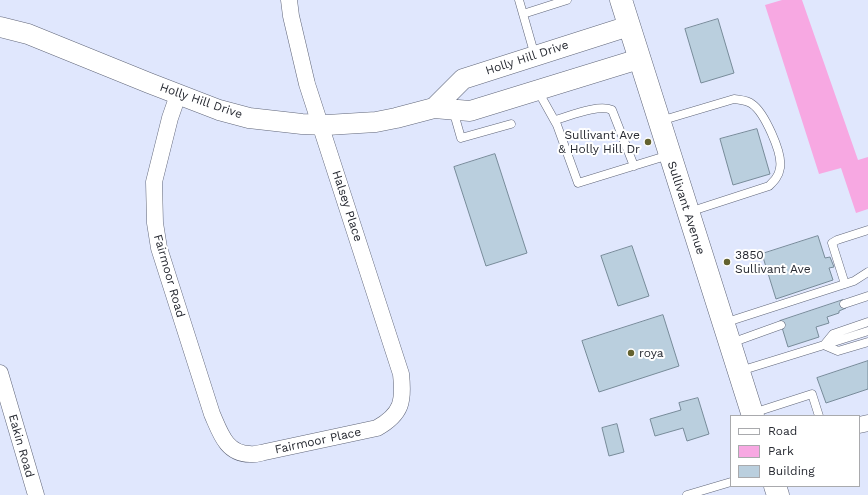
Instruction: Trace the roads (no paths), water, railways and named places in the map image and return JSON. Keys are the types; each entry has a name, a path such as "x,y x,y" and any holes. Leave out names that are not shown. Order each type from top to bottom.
{"main road":[{"name":"Sullivant Avenue","path":"620,0 752,415"}],"street":[{"name":"Halsey Place","path":"289,0 291,16 307,84 401,374 403,390 397,411"},
{"name":"Holly Hill Drive","path":"443,108 463,79 629,26"},
{"name":"Holly Hill Drive","path":"0,27 28,34 178,95 219,110 249,118 275,122 320,125 376,122 443,108 470,111 639,59"},
{"name":"Fairmoor Road","path":"178,95 170,118 154,182 154,223 159,248 212,414 222,436 233,451"},
{"name":"Eakin Road","path":"0,373 36,495"},
{"name":"Fairmoor Place","path":"233,451 249,455 377,428 389,422 397,411"}],"lane":[{"path":"519,0 535,56"},
{"path":"523,14 567,0"},
{"path":"538,90 555,120 578,183 669,155"},
{"path":"659,122 734,99 751,103 760,112 768,125 780,156 781,167 777,177 770,186 688,213"},
{"path":"443,108 461,138 512,124"},
{"path":"555,120 598,108 607,108 612,110 634,166"},
{"path":"845,284 832,243 868,230"},
{"path":"726,333 854,281 868,272"},
{"path":"844,304 868,296"},
{"path":"824,345 833,334 868,322"},
{"path":"726,333 781,326"},
{"path":"738,371 868,332"},
{"path":"824,345 838,351 868,342"},
{"path":"752,415 812,394 819,415"},
{"path":"687,495 730,482"}],"place":[{"name":"Sullivant Ave & Holly Hill Dr","path":"648,142"},
{"name":"3850 Sullivant Ave","path":"727,262"},
{"name":"roya","path":"631,353"}]}
